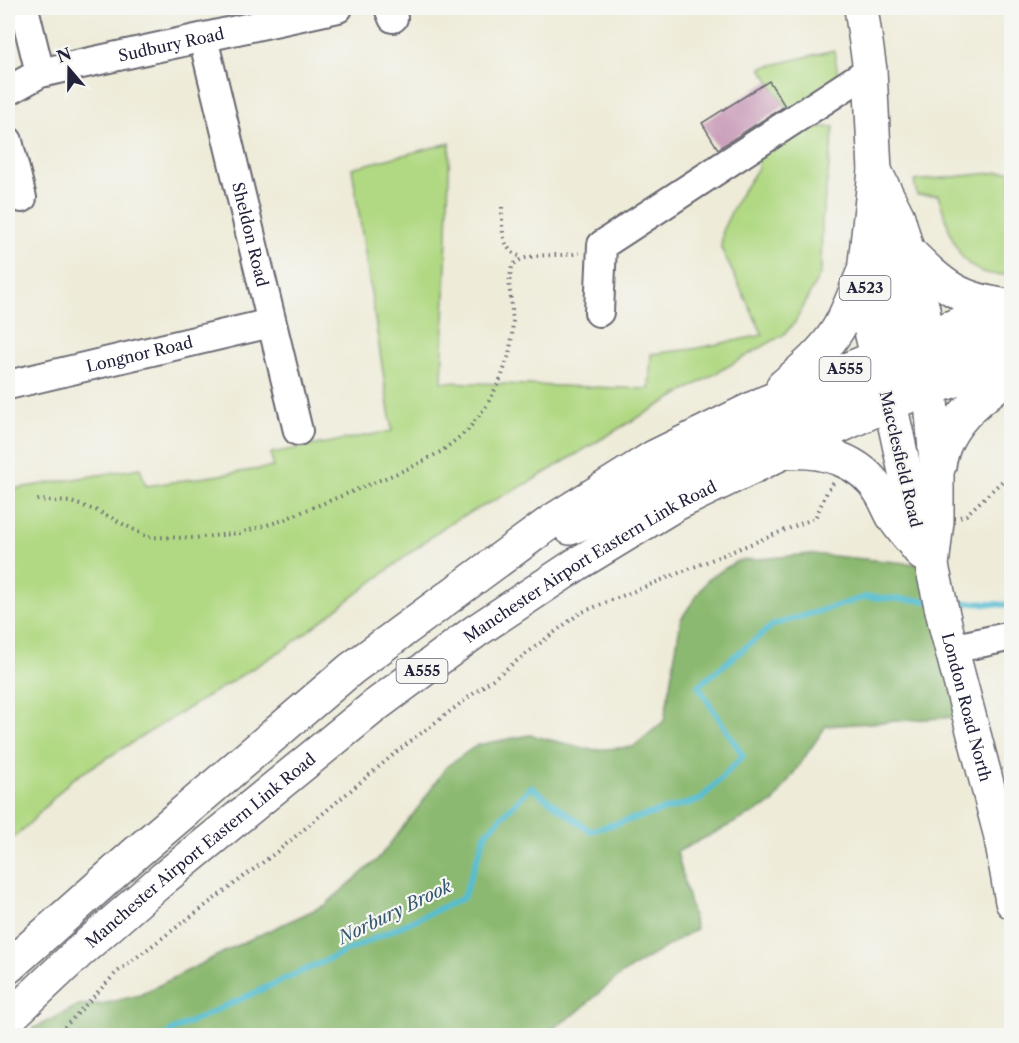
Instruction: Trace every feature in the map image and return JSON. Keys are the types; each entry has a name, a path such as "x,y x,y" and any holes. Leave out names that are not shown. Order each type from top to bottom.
{"main road":[{"name":"Macclesfield Road","path":"861,8 870,70 879,180 864,272 869,323 905,370 938,475 937,521 930,567"},
{"name":"Macclesfield Road","path":"879,180 898,217 923,309 905,370 930,567"},
{"path":"879,180 881,219 905,370"},
{"path":"907,249 931,274 957,293 988,303 1011,306"},
{"path":"764,403 807,365 832,338 839,328 864,272"},
{"name":"Manchester Airport Eastern Link Road","path":"8,1019 79,952 164,878 376,705 458,645 577,564 676,504 784,452 905,370 1011,306"},
{"path":"505,555 642,498 810,411 905,370 1011,335"},
{"name":"A555","path":"8,967 145,845 351,669 552,521 654,457 764,403 905,370 1011,360"},
{"path":"938,475 941,451 950,432 981,397 1011,374"},
{"path":"784,452 800,451 832,455 860,470 880,492 893,517 930,567"},
{"name":"London Road North","path":"930,567 1000,833 1011,902"}],"street":[{"path":"24,8 40,73"},
{"name":"Sudbury Road","path":"8,91 40,73 338,8"},
{"name":"Sheldon Road","path":"203,38 298,431"},
{"path":"599,312 602,245 870,70"},
{"path":"8,141 22,198"},
{"name":"Longnor Road","path":"8,385 271,323"},
{"path":"948,638 1011,636"}],"path":[{"path":"502,207 504,241 517,256 566,256 582,253 602,245"},
{"path":"37,500 70,502 98,511 148,537 194,538 240,533 280,521 412,467 442,451 468,430 487,405 501,378 509,355 513,321 509,284 512,266 524,257"},
{"path":"937,521 966,515 1011,472"},
{"path":"56,1035 117,972 278,851 399,750 580,614 815,518 827,492"}],"green space":[{"path":"834,50 838,75 789,113 761,68"},
{"path":"803,127 834,127 822,220 821,272 794,324 783,335 528,483 448,524 286,648 71,780 25,828 8,842 8,490 140,468 146,486 273,467 271,453 392,431 352,168 450,143 442,382 649,389 651,354 693,349 763,335 721,248 723,229 737,200 758,168 759,153"},
{"path":"1011,171 1011,274 978,271 968,263 953,240 938,195 917,195 914,181"},
{"path":"811,554 927,565 968,716 826,726 773,803 677,852 696,929 620,975 575,1014 543,1035 27,1036 34,1028 79,1005 102,1004 140,995 242,943 325,905 378,859 421,804 446,767 477,745 530,735 592,750 633,747 664,721 681,619 708,579 737,561"}],"building":[{"path":"769,81 785,106 718,149 702,123"}],"waterway":[{"name":"Norbury Brook","path":"167,1036 173,1030 463,898 486,833 531,787 590,831 700,800 743,756 698,686 773,625 866,597 930,601"},
{"name":"Norbury Brook","path":"949,602 1012,605"}]}
